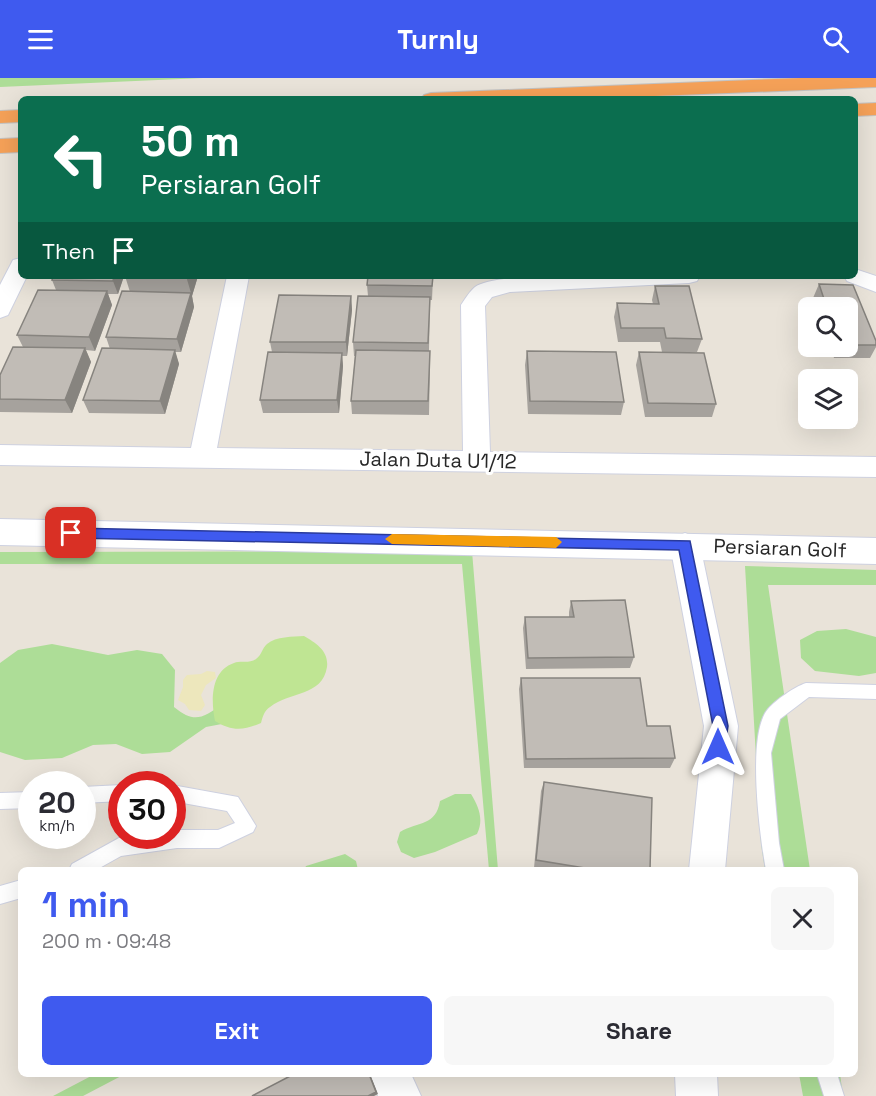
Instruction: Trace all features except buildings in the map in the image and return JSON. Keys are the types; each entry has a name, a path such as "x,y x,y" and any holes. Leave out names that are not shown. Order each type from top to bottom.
{"highway":[{"path":"506,96 876,81"},
{"path":"858,110 876,109"},
{"path":"0,117 18,116"},
{"path":"0,146 18,145"}],"street":[{"path":"0,310 18,271"},
{"path":"858,277 876,285"},
{"path":"202,458 237,279"},
{"path":"477,460 473,305 484,291 510,285 629,279"},
{"name":"Jalan Duta U1/12","path":"0,455 876,467"},
{"name":"Persiaran Golf","path":"0,532 685,545 876,551"},
{"path":"685,545 720,726 707,867"},
{"path":"390,1077 400,1096"},
{"path":"696,1077 697,1096"}],"lane":[{"path":"774,867 770,843 763,753 773,715 806,690 876,692"},
{"path":"186,794 232,802 247,826 219,839 186,839"},
{"path":"0,801 18,800"},
{"path":"83,867 115,849"},
{"path":"0,896 18,890"},
{"path":"828,1077 834,1096"}],"green space":[{"path":"0,78 203,78 0,87"},
{"path":"472,551 498,867 489,867 462,564 0,564 0,552"},
{"path":"745,566 876,570 876,585 768,585 810,867 765,867 761,844"},
{"path":"846,629 876,637 876,673 859,676 815,671 801,658 800,640 817,631"},
{"path":"304,636 317,645 326,656 327,667 319,684 270,707 265,712 261,723 255,726 243,729 232,728 215,721 214,688 220,673 226,667 237,662 256,659 271,641 285,637"},
{"path":"52,644 108,655 137,650 162,654 175,670 174,707 188,716 198,717 204,716 223,704 227,723 206,727 170,752 142,754 116,744 93,745 62,758 25,760 0,752 0,663 18,650"},
{"path":"455,794 471,794 474,799 480,819 477,834 435,852 414,858 401,852 397,842 400,832 431,819 440,801"},
{"path":"345,854 356,861 357,867 306,867"},
{"path":"89,1077 119,1077 83,1096 53,1096"},
{"path":"800,1077 840,1077 843,1096 803,1096"}],"sand":[{"path":"207,671 215,672 216,678 206,685 201,695 205,705 201,711 189,710 178,700 183,680 187,675"}],"slow traffic":[{"path":"392,539 556,542"}],"route":[{"path":"71,533 685,545 720,726 718,747"}]}
